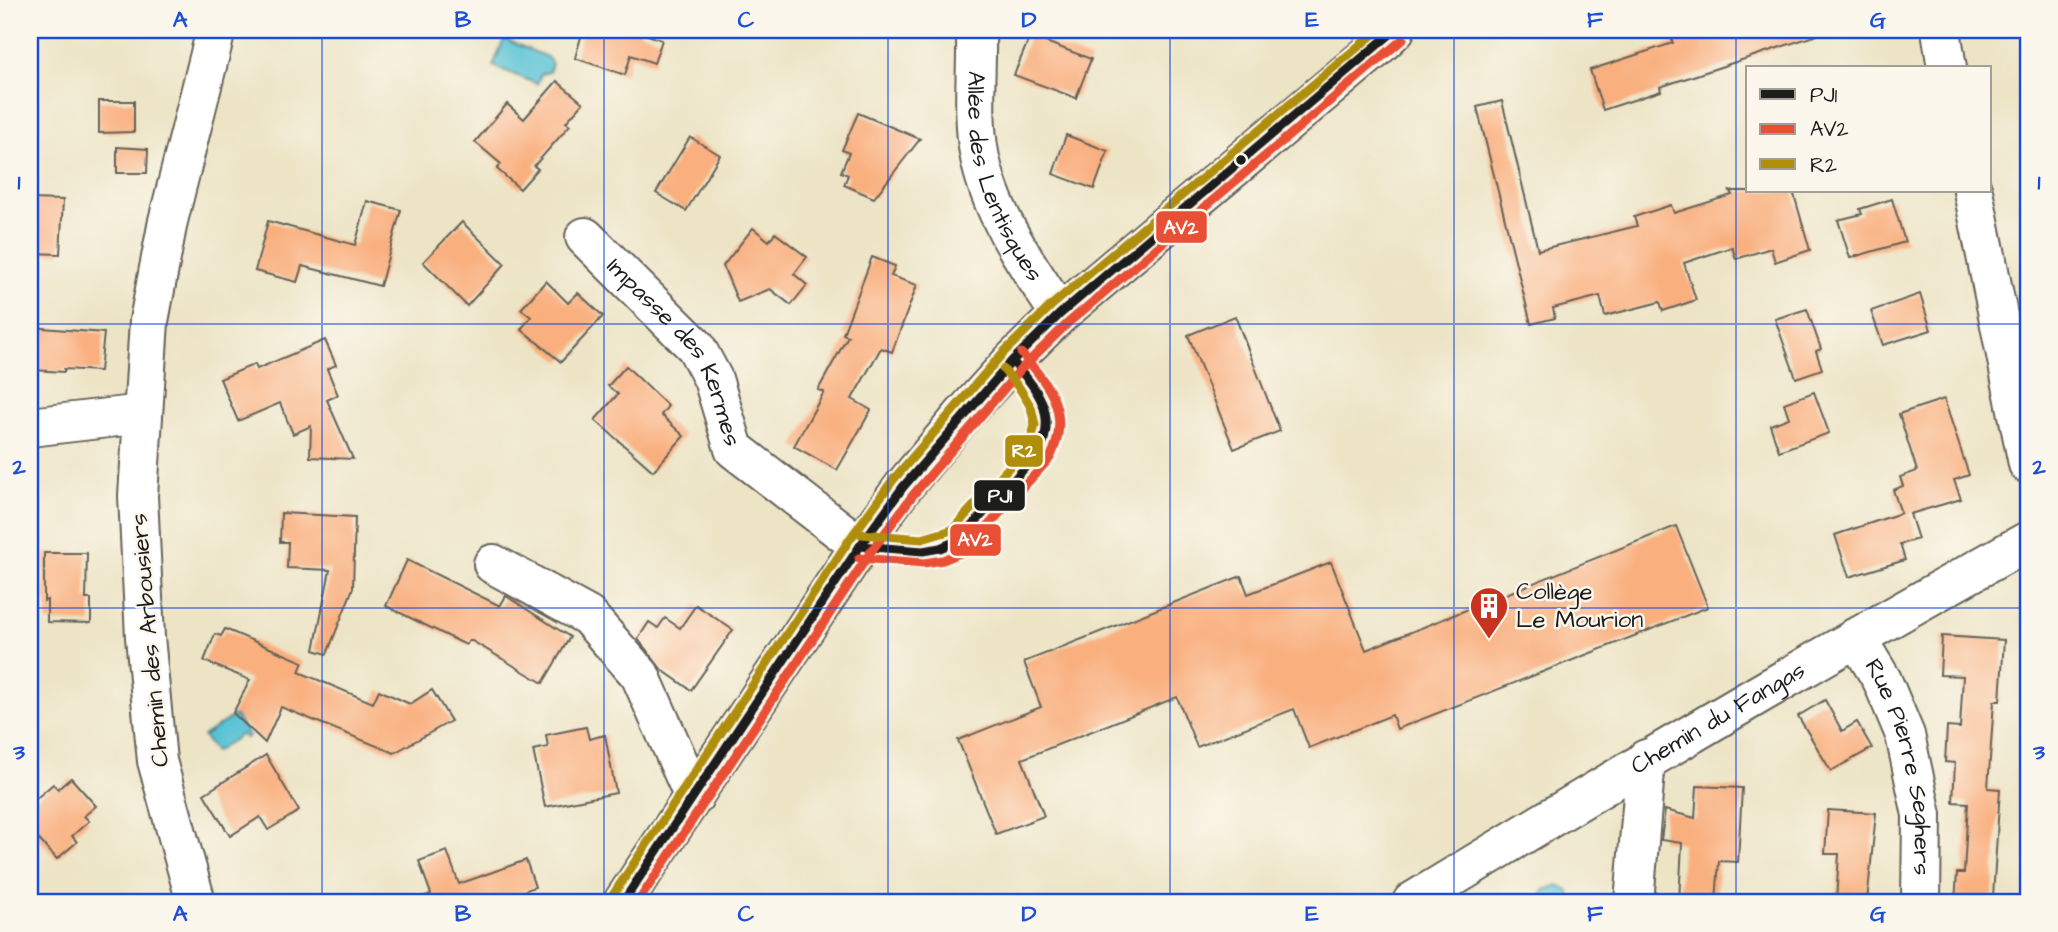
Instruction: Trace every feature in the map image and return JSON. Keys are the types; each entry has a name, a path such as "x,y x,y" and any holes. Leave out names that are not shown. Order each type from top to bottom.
{"street":[{"name":"Chemin des Arbousiers","path":"196,902 157,761 145,637 138,496 149,321 168,220 216,30"},
{"name":"Allée des Lentisques","path":"976,30 977,134 990,195 999,216 1060,314"},
{"path":"623,902 860,546 903,488 964,414 1060,314 1243,162 1395,30"},
{"path":"1941,30 1947,66"},
{"path":"1973,192 2028,464"},
{"name":"Impasse des Kermes","path":"585,237 696,347 713,379 733,449 860,546"},
{"path":"30,427 143,414"},
{"name":"Chemin du Fangas","path":"1412,902 1646,759 2028,541"},
{"path":"493,564 588,616 640,675 694,797"},
{"name":"Rue Pierre Seghers","path":"1856,637 1882,680 1905,735 1922,815 1921,902"},
{"path":"1634,902 1646,759"}],"water":[{"path":"504,39 547,57 552,64 549,72 541,74 537,84 493,66"},
{"path":"235,715 249,736 245,738 242,734 215,752 203,736"},
{"path":"1558,885 1567,889 1574,902 1539,902 1544,890"}],"building":[{"path":"583,30 640,30 639,32 662,40 654,63 631,55 625,75 575,58"},
{"path":"1668,30 1816,30 1817,35 1660,87 1661,91 1603,110 1590,70 1673,43"},
{"path":"1030,36 1091,59 1076,98 1014,75"},
{"path":"557,81 583,103 566,122 570,125 534,166 538,169 520,189 497,169 501,164 475,142 507,104 524,119"},
{"path":"99,101 134,101 134,132 99,133"},
{"path":"1502,101 1538,250 1637,226 1634,217 1671,205 1674,213 1732,195 1730,191 1746,191 1793,192 1810,250 1775,262 1771,248 1736,259 1732,247 1684,263 1696,300 1663,311 1660,302 1605,316 1600,296 1553,308 1555,318 1531,324 1477,107"},
{"path":"858,113 920,139 874,198 844,185 848,175 841,172 849,153 842,150"},
{"path":"1066,135 1108,151 1094,189 1053,174"},
{"path":"690,137 720,155 686,211 656,193"},
{"path":"117,147 148,149 147,173 117,173"},
{"path":"30,199 63,200 60,254 30,253"},
{"path":"1892,199 1905,242 1850,258 1838,220 1862,214 1860,209"},
{"path":"367,201 401,210 380,286 302,266 297,282 255,271 268,221 355,245"},
{"path":"462,222 505,264 467,306 423,262"},
{"path":"753,228 769,241 775,233 807,257 794,274 807,285 791,305 770,289 738,302 723,266"},
{"path":"872,257 895,266 891,276 917,285 892,352 881,348 852,399 871,410 837,470 794,446 824,392 818,390 848,336 843,334"},
{"path":"546,281 568,303 578,293 603,316 561,362 521,329 531,317 521,309"},
{"path":"1920,294 1931,330 1883,345 1871,311"},
{"path":"1807,309 1821,349 1816,351 1822,369 1796,378 1775,319"},
{"path":"1235,316 1280,431 1234,449 1188,335"},
{"path":"30,327 104,333 100,371 33,370 33,359 30,359"},
{"path":"325,340 336,365 327,369 338,395 327,400 353,459 310,457 311,426 293,434 280,403 238,421 220,379 255,364 257,369"},
{"path":"626,366 668,406 661,415 684,436 653,471 595,420 618,394 608,386"},
{"path":"1814,392 1829,433 1779,451 1770,425 1789,418 1784,403"},
{"path":"1944,399 1969,475 1954,480 1961,499 1910,514 1918,539 1900,544 1905,560 1849,577 1835,535 1901,513 1893,490 1903,486 1900,477 1917,471 1899,414"},
{"path":"281,513 355,517 353,588 327,654 314,650 330,570 287,568 288,542 280,542"},
{"name":"Collège Le Mourion","path":"1676,526 1708,607 1397,729 1392,715 1309,748 1294,709 1197,747 1177,697 1022,759 1044,816 996,834 958,740 1041,707 1024,662 1241,576 1248,594 1331,562 1366,650"},
{"path":"44,553 87,553 86,599 91,599 91,623 47,622"},
{"path":"407,560 500,606 506,596 570,637 543,683 472,641 466,645 386,606"},
{"path":"696,605 733,630 691,690 662,670 638,639 649,622 658,628 665,618 680,628"},
{"path":"225,629 303,662 299,672 373,703 379,690 410,704 432,690 451,721 394,753 281,707 265,743 233,713 250,680 204,661 215,634 221,636"},
{"path":"1942,636 2004,640 2000,701 1994,701 1988,788 2000,789 1993,897 1985,896 1984,902 1955,902 1957,873 1964,873 1968,803 1953,802 1955,763 1945,762 1947,727 1960,728 1963,676 1940,675"},
{"path":"1825,700 1842,731 1857,722 1872,748 1831,771 1798,716"},
{"path":"586,727 589,739 605,735 616,793 545,807 533,750 548,747 546,735"},
{"path":"266,755 299,811 268,830 260,817 230,836 204,794"},
{"path":"71,778 96,806 84,816 89,821 72,836 77,842 57,859 30,830 30,804 53,784 58,789"},
{"path":"1697,786 1742,788 1738,862 1719,861 1716,902 1679,902 1682,843 1661,840 1665,810 1695,818"},
{"path":"1828,810 1876,813 1867,902 1836,902 1839,854 1825,854"},
{"path":"447,851 459,884 526,860 535,887 493,902 418,902 417,899 431,894 419,861"}],"transit line":[{"name":"R2","path":"613,895 850,539 893,480 1003,353 1052,305 1378,30"},
{"name":"PJ1","path":"623,902 860,546 903,487 1012,361 1060,314 1395,30"},
{"name":"AV2","path":"638,902 870,553 913,495 1021,369 1068,323 1403,39"},
{"name":"AV2","path":"859,558 924,563 943,560 965,551 1050,458 1059,428 1055,401 1041,377 1021,353"},
{"name":"PJ1","path":"860,546 923,551 959,540 1040,451 1046,424 1042,402 1012,361"},
{"name":"R2","path":"861,534 922,539 952,530 1030,444 1035,425 1031,407 1003,369"}],"place":[{"name":"Collège Le Mourion","path":"1489,640"}]}
